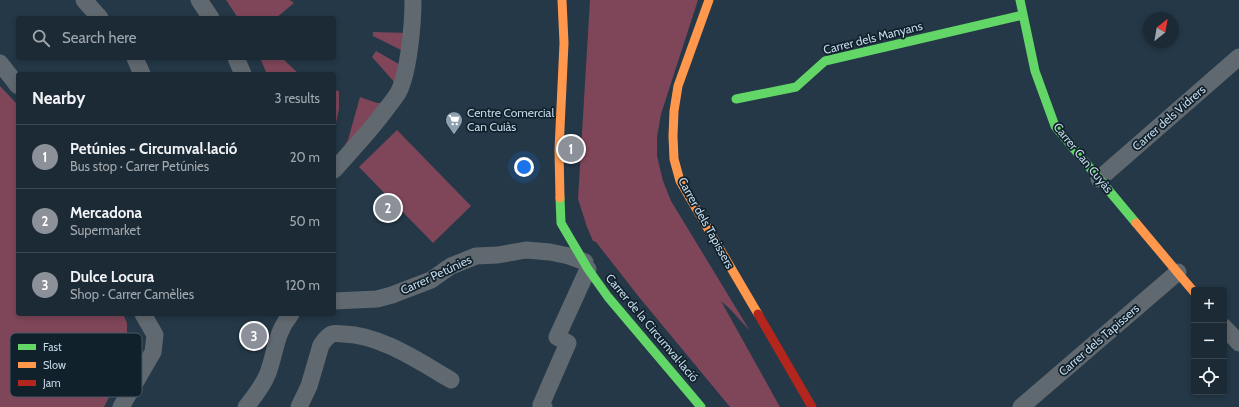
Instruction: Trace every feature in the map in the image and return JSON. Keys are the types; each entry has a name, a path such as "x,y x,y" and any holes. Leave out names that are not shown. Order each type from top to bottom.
{"street":[{"path":"84,0 98,16"},
{"path":"199,0 210,16"},
{"path":"336,168 378,120 398,92 408,58 413,16 413,0"},
{"name":"Carrer de la Circumval·lació","path":"562,0 564,43 559,150 560,223 586,266 608,297 701,407"},
{"name":"Carrer dels Tapissers","path":"709,0 678,86 674,111 674,159 680,181 812,407"},
{"name":"Carrer Can Cuyàs","path":"1020,0 1035,71 1055,126 1191,288"},
{"name":"Carrer dels Manyans","path":"736,99 796,88 825,60 1023,15"},
{"name":"Carrer dels Vidrers","path":"1099,179 1239,56"},
{"path":"136,60 141,72"},
{"path":"237,60 242,72"},
{"path":"0,63 16,83"},
{"name":"Carrer Petúnies","path":"336,300 377,299 392,295 431,280 451,266 476,256 498,255 526,250 550,252 569,256 586,266"},
{"path":"544,407 541,405 568,343 557,337 586,266"},
{"name":"Carrer dels Tapissers","path":"1021,407 1178,272"},
{"path":"142,371 153,352 155,336 144,316"},
{"path":"246,407 258,392 268,373 276,340 289,316"},
{"path":"1227,330 1239,343"},
{"path":"299,407 309,386 321,345 325,339 333,333 350,334 379,342 398,350 451,380"},
{"path":"121,407 127,397"}],"shaded area":[{"path":"226,0 290,0 294,3 278,16 237,16"},
{"path":"590,0 698,0 661,114 657,137 657,156 663,181 671,201 750,331 721,301 780,407 730,407 639,297 596,242 593,241 578,199"},
{"path":"373,32 410,33 407,53 373,36"},
{"path":"376,51 404,67 395,83 372,57"},
{"path":"261,60 284,60 297,72 266,72"},
{"path":"0,86 16,103 16,316 124,316 127,323 127,333 10,333 10,397 109,397 104,407 0,407"},
{"path":"336,90 339,91 339,109 336,123"},
{"path":"360,97 377,103 385,103 336,161 348,140"},
{"path":"397,130 471,206 433,243 359,167"}],"traffic: fast":[{"path":"1020,0 1035,71 1055,126 1136,223"},
{"path":"736,99 796,87 825,61 1023,15"},
{"path":"560,198 561,223 588,269 608,297 701,407"}],"traffic: slow":[{"path":"560,198 559,150 564,43 562,0"},
{"path":"709,0 678,86 674,111 674,159 680,181 758,314"},
{"path":"1136,223 1191,288"}],"traffic: jam":[{"path":"758,314 812,407"}],"place":[{"name":"Centre Comercial Can Cuiàs","path":"454,135"},
{"name":"Petúnies - Circumval·lació","path":"571,149"},
{"name":"Mercadona","path":"388,208"},
{"name":"Dulce Locura","path":"254,336"}]}
